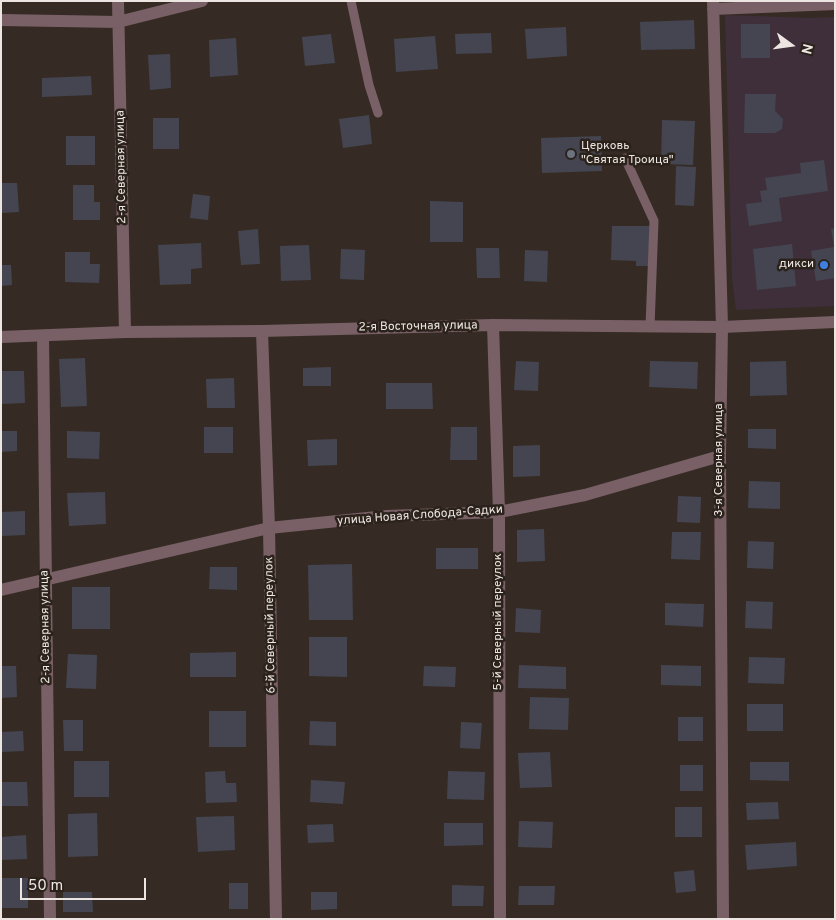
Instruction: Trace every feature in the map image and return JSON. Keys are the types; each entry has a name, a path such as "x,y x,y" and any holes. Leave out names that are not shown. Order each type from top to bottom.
{"street":[{"name":"2-я Северная улица","path":"118,1 125,332"},
{"path":"1,20 118,22 202,1"},
{"path":"713,5 835,4"},
{"name":"3-я Северная улица","path":"713,5 722,327 720,456 723,919"},
{"name":"2-я Восточная улица","path":"1,337 125,332 262,331 493,325 722,327 835,322"},
{"name":"5-й Северный переулок","path":"493,325 499,512 500,919"},
{"name":"6-й Северный переулок","path":"262,331 269,528 276,919"},
{"name":"2-я Северная улица","path":"43,336 50,919"},
{"name":"улица Новая Слобода-Садки","path":"1,590 269,528 386,516 499,512 584,495 720,456"}],"lane":[{"path":"351,1 369,85 378,113"},
{"path":"625,158 654,221 650,327"}],"shaded area":[{"path":"725,15 835,17 835,306 736,310 732,278"}],"building":[{"path":"694,20 695,49 641,50 640,22"},
{"path":"741,24 770,24 770,58 741,58"},
{"path":"566,27 567,56 527,59 525,29"},
{"path":"491,33 492,53 456,54 455,34"},
{"path":"331,34 335,63 305,66 302,37"},
{"path":"435,36 438,69 396,72 394,39"},
{"path":"236,38 238,75 210,77 209,40"},
{"path":"170,54 171,88 150,90 148,55"},
{"path":"91,76 92,95 42,97 42,78"},
{"path":"745,94 776,94 775,111 783,119 782,129 775,133 744,133"},
{"path":"369,115 372,144 343,148 339,119"},
{"path":"153,118 179,118 179,149 153,149"},
{"path":"662,120 695,121 693,165 661,164"},
{"path":"66,136 95,136 95,165 66,165"},
{"name":"Церковь \"Святая Троица\"","path":"601,136 602,171 542,173 541,138"},
{"path":"824,160 828,191 779,198 782,221 749,226 746,204 762,202 760,191 767,190 765,178 801,173 800,163"},
{"path":"676,166 696,167 694,206 675,205"},
{"path":"1,183 17,183 19,212 1,213"},
{"path":"73,185 94,185 94,202 100,202 100,220 73,220"},
{"path":"193,194 210,196 208,220 190,218"},
{"path":"430,201 463,202 463,242 430,242"},
{"path":"612,226 650,226 650,266 636,266 636,261 611,260"},
{"name":"дикси","path":"835,228 835,278 816,281 811,251 834,247 831,229"},
{"path":"258,229 260,264 241,265 238,231"},
{"path":"201,243 202,268 191,269 191,284 160,285 158,245"},
{"path":"792,244 796,286 757,290 753,249"},
{"path":"309,245 311,280 281,281 280,246"},
{"path":"476,248 499,248 500,278 477,278"},
{"path":"341,249 365,250 364,280 340,279"},
{"path":"525,250 548,251 547,282 524,281"},
{"path":"65,252 90,252 90,264 100,264 99,283 65,282"},
{"path":"1,265 11,265 12,285 1,286"},
{"path":"85,358 87,406 61,407 59,359"},
{"path":"516,361 539,362 538,391 514,390"},
{"path":"650,361 698,362 697,389 649,387"},
{"path":"786,361 787,395 750,396 750,362"},
{"path":"331,367 331,386 303,386 303,368"},
{"path":"1,371 24,371 25,403 1,404"},
{"path":"234,378 235,408 207,408 206,379"},
{"path":"386,383 432,383 433,409 386,409"},
{"path":"204,427 233,427 233,453 204,453"},
{"path":"451,427 477,427 477,460 450,460"},
{"path":"748,429 776,429 776,449 748,448"},
{"path":"1,431 17,431 17,451 1,452"},
{"path":"67,431 100,432 99,459 67,458"},
{"path":"337,439 337,465 308,466 307,440"},
{"path":"540,445 540,476 513,477 513,446"},
{"path":"749,481 780,482 780,509 748,508"},
{"path":"105,492 106,524 69,526 67,493"},
{"path":"678,496 701,497 700,523 677,522"},
{"path":"25,511 25,535 1,536 1,512"},
{"path":"544,529 545,561 517,562 517,530"},
{"path":"672,532 701,532 700,560 671,559"},
{"path":"748,541 774,542 773,569 747,568"},
{"path":"436,548 478,548 478,569 436,569"},
{"path":"352,564 353,620 309,620 308,565"},
{"path":"210,567 237,567 237,590 209,589"},
{"path":"72,587 110,587 110,629 72,629"},
{"path":"746,601 773,602 772,629 745,628"},
{"path":"665,603 704,604 703,627 665,625"},
{"path":"516,608 541,610 540,633 515,632"},
{"path":"309,637 347,637 347,677 309,676"},
{"path":"236,652 236,677 190,677 190,653"},
{"path":"68,654 97,655 96,689 66,688"},
{"path":"749,657 785,658 784,684 748,683"},
{"path":"519,665 566,667 566,689 518,688"},
{"path":"661,665 701,666 701,686 661,685"},
{"path":"1,666 16,666 17,697 1,698"},
{"path":"424,666 456,667 455,687 423,686"},
{"path":"530,697 569,698 568,730 529,729"},
{"path":"747,704 783,704 783,731 747,731"},
{"path":"209,711 246,711 246,747 209,747"},
{"path":"678,717 703,717 703,741 678,741"},
{"path":"63,720 83,720 83,751 64,751"},
{"path":"310,721 336,722 336,746 309,745"},
{"path":"461,722 482,723 480,749 460,748"},
{"path":"23,731 24,751 1,752 1,732"},
{"path":"550,752 552,787 520,788 518,753"},
{"path":"74,761 109,761 109,797 74,797"},
{"path":"750,762 789,762 789,781 750,780"},
{"path":"680,765 703,765 703,791 680,791"},
{"path":"225,771 226,783 236,783 237,802 206,803 205,772"},
{"path":"448,771 485,772 484,800 447,799"},
{"path":"311,780 345,782 343,804 310,802"},
{"path":"1,782 27,782 28,806 1,806"},
{"path":"778,802 779,819 747,820 746,803"},
{"path":"675,807 702,807 702,837 675,837"},
{"path":"97,813 98,856 68,857 68,814"},
{"path":"234,816 235,850 198,852 196,817"},
{"path":"519,821 553,822 552,848 518,847"},
{"path":"444,823 483,823 483,845 444,846"},
{"path":"333,824 334,842 308,843 307,825"},
{"path":"26,835 27,859 1,860 1,837"},
{"path":"796,842 797,866 747,870 745,845"},
{"path":"694,870 696,891 676,893 674,872"},
{"path":"1,878 28,878 28,908 1,908"},
{"path":"229,883 248,883 248,909 229,909"},
{"path":"452,885 484,886 483,906 452,906"},
{"path":"519,886 555,886 554,905 518,905"},
{"path":"63,892 92,892 93,912 63,912"},
{"path":"311,892 337,892 337,909 311,910"}],"place":[{"name":"Церковь \"Святая Троица\"","path":"571,154"},
{"name":"дикси","path":"824,265"}]}
